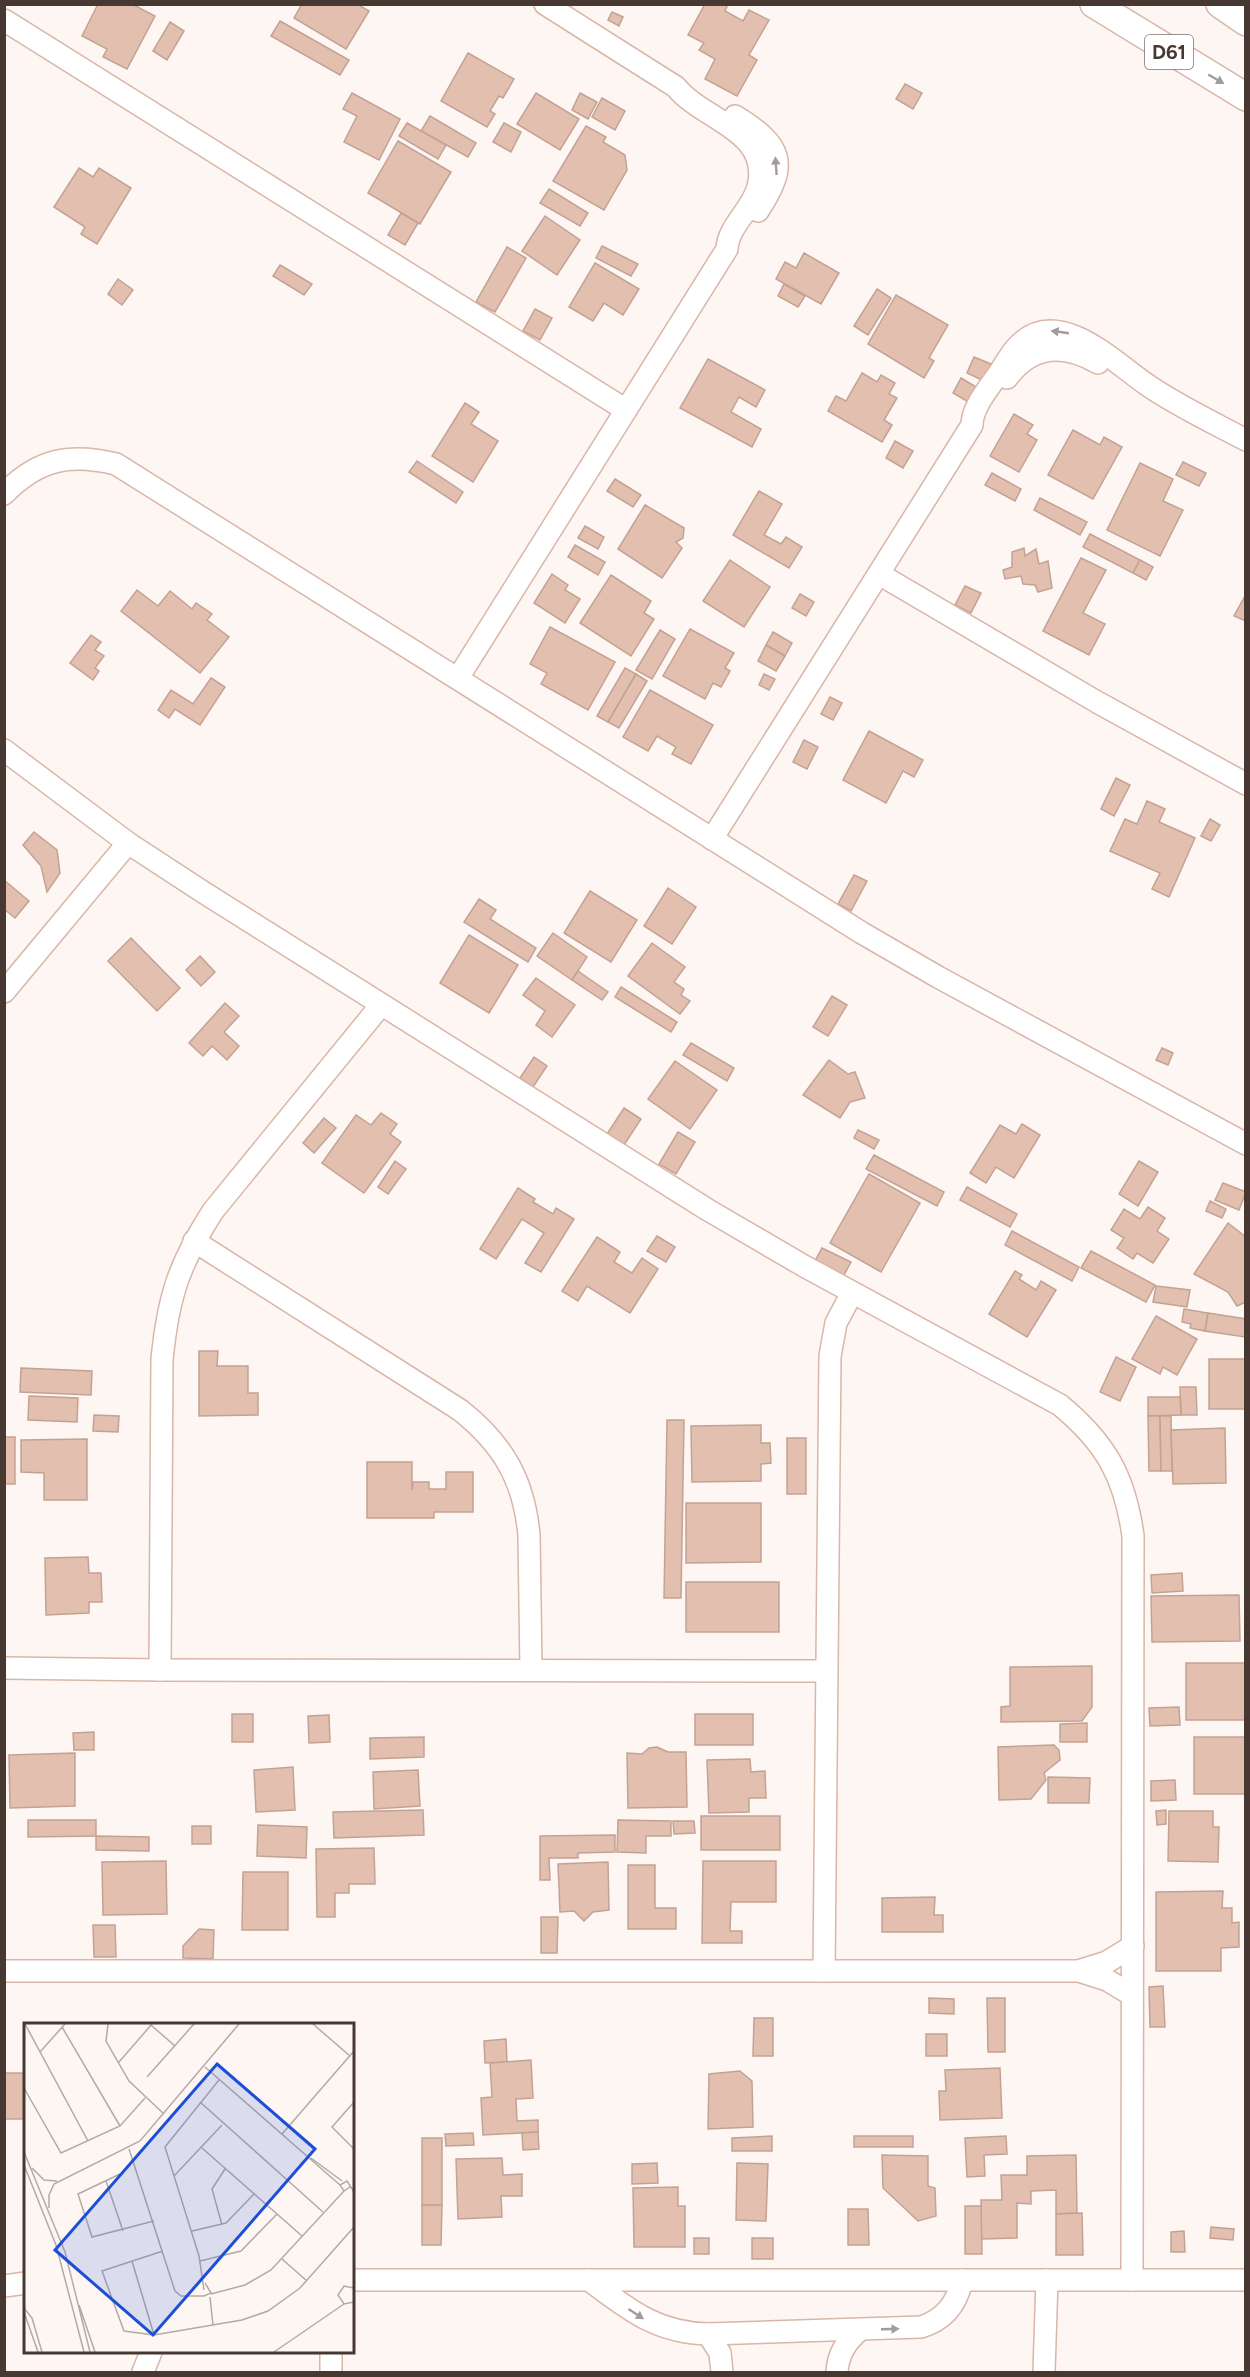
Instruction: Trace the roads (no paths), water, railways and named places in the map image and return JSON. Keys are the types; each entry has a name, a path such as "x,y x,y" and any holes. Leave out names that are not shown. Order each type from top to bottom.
{"main road":[{"name":"D61","path":"1094,4 1245,97"},
{"path":"1220,4 1245,22"}],"street":[{"path":"458,678 727,249 741,237 771,191 776,178 777,165 774,152 768,140 759,131 693,91 676,87 545,4"},
{"path":"4,20 626,410"},
{"path":"712,839 972,425 975,411 1019,344 1038,333 1060,331 1071,334 1129,370 1144,384 1245,440"},
{"path":"4,494 19,479 41,466 66,458 91,458 116,465 861,933 1245,1144"},
{"path":"879,574 1077,691 1245,784"},
{"path":"4,750 128,843 708,1210 852,1293 1060,1405 1084,1425 1104,1449 1119,1476 1129,1505 1133,1536 1132,2280"},
{"path":"4,992 128,843"},
{"path":"160,1670 162,1360 168,1309 177,1279 194,1241 213,1211 381,1005"},
{"path":"194,1241 460,1410 491,1438 514,1474 527,1514 530,1535 531,1670"},
{"path":"824,1971 830,1356 836,1323 852,1293"},
{"path":"4,1668 827,1671"},
{"path":"4,1971 1078,1971 1107,1962 1133,1946"},
{"path":"1078,1971 1107,1980 1132,1995"},
{"path":"4,2274 24,2276"},
{"path":"354,2280 1245,2280"},
{"path":"589,2280 634,2313 657,2325 682,2332 708,2334 911,2328 930,2324 938,2320 952,2306 962,2280"},
{"path":"1044,2373 1047,2280"},
{"path":"4,2286 24,2283"},
{"path":"834,2371 846,2343 860,2330"},
{"path":"708,2334 720,2353 722,2373"},
{"path":"143,2373 151,2353"},
{"path":"331,2353 331,2373"}]}
